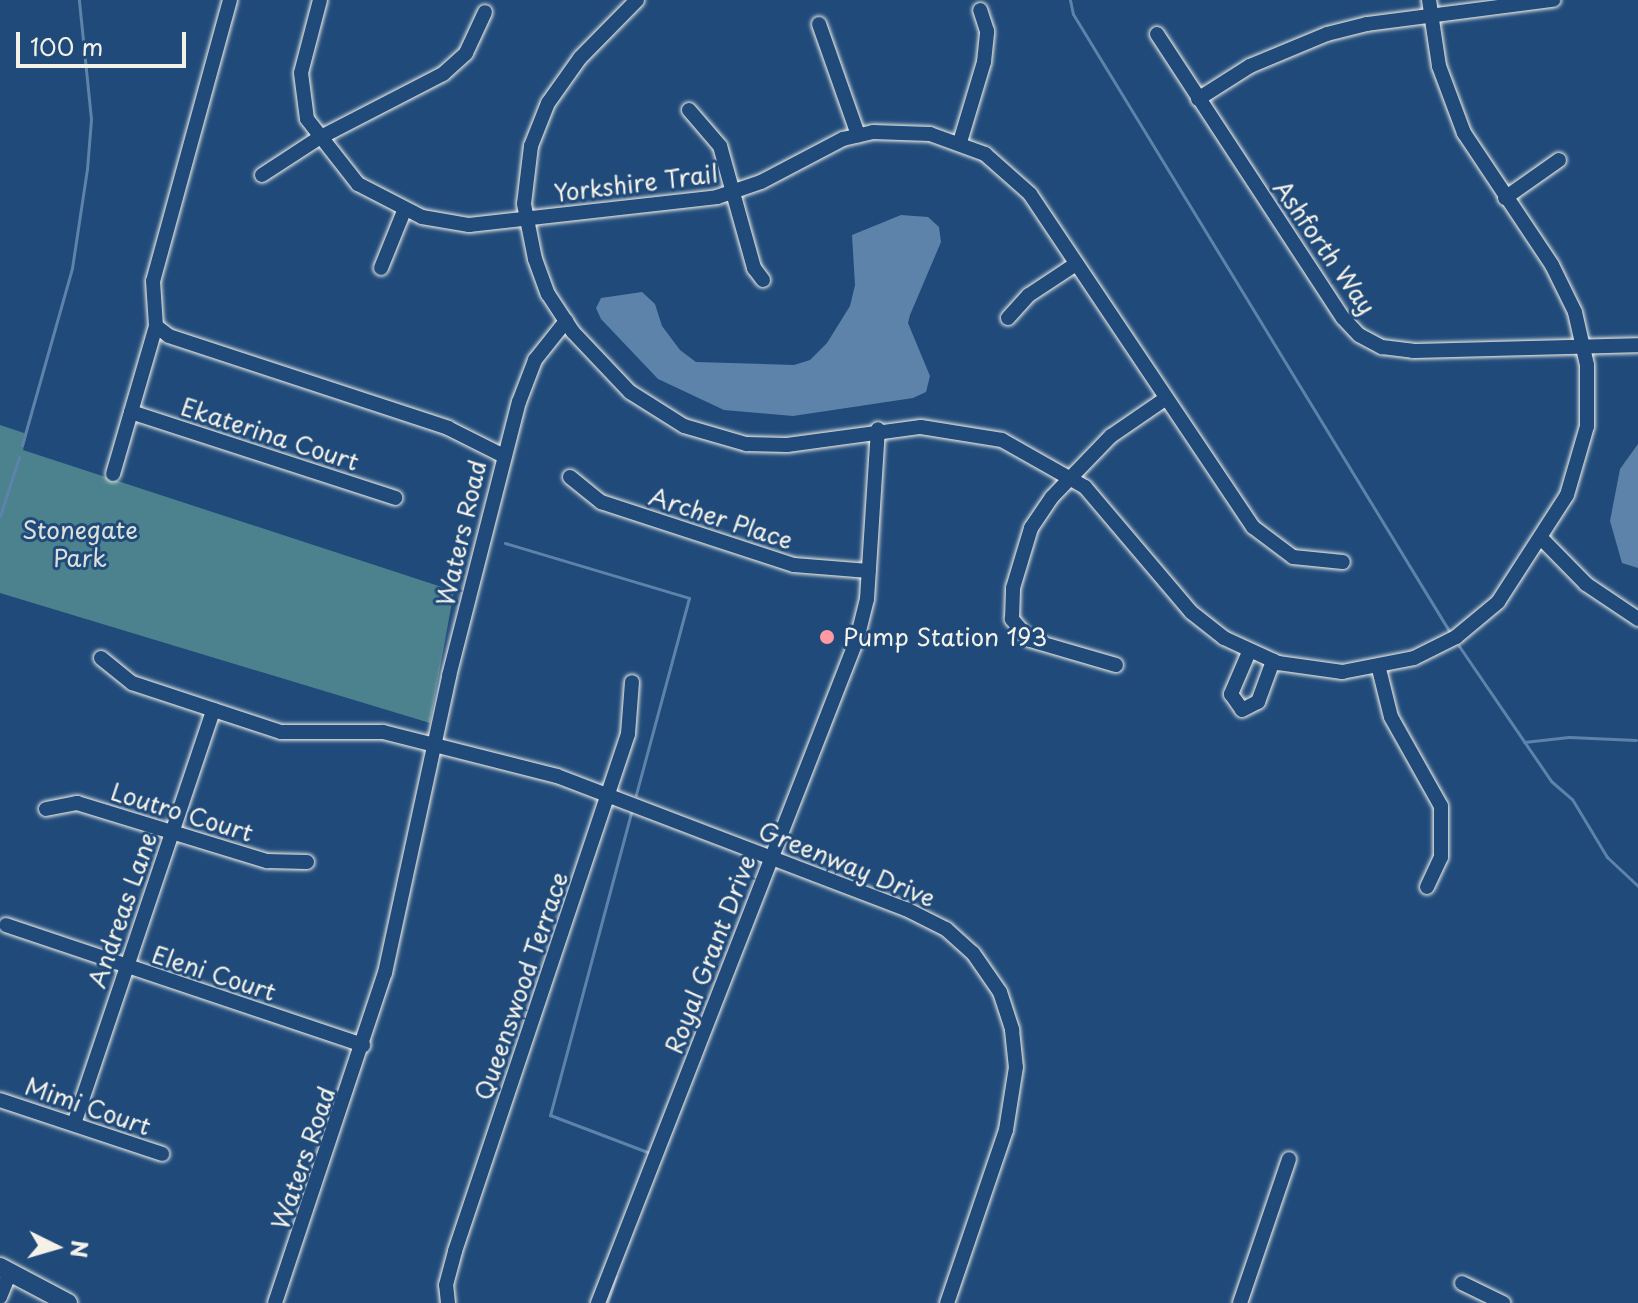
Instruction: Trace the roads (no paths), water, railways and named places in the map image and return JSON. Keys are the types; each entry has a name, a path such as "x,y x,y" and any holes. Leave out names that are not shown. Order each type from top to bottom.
{"main road":[{"path":"5,1269 68,1303"}],"street":[{"path":"113,474 156,326 153,281 230,0"},
{"name":"Yorkshire Trail","path":"320,0 300,89 307,119 358,184 404,211 469,225 735,193 858,135 903,131 960,142 985,154 1020,183 1242,514 1270,543 1309,562 1343,562"},
{"path":"637,0 580,58 548,103 529,154 525,218 540,276 566,321 630,392 665,417 704,434 766,445 878,429 973,432 1023,449 1072,478 1106,507 1191,612 1249,652 1273,661 1321,670 1379,669 1436,648 1476,622 1514,583 1542,539 1567,495 1584,446 1589,403 1584,346 1563,284 1505,198 1452,106 1430,17 1429,0"},
{"path":"1198,99 1250,66 1302,43 1367,24 1553,0"},
{"path":"960,142 986,47 980,10"},
{"path":"262,175 319,138 443,74 466,53 485,12"},
{"path":"819,24 858,135"},
{"name":"Ashforth Way","path":"1157,34 1343,318 1359,335 1382,347 1413,351 1638,345"},
{"path":"689,110 720,146 754,268 763,280"},
{"path":"1505,198 1559,160"},
{"path":"381,268 404,211"},
{"path":"1008,318 1029,295 1076,264"},
{"path":"504,456 531,368 566,321"},
{"name":"Waters Road","path":"156,326 169,336 448,428 504,456 435,744 392,943 363,1045 275,1303"},
{"path":"1116,665 1030,640 1015,625 1010,611 1031,528 1111,436 1165,399"},
{"name":"Ekaterina Court","path":"131,412 395,498"},
{"name":"Royal Grant Drive","path":"598,1303 857,639 869,571 878,429"},
{"name":"Archer Place","path":"570,477 601,502 794,565 869,571"},
{"path":"1542,539 1586,584 1638,619"},
{"path":"1249,652 1231,694 1242,710 1258,702 1273,661"},
{"name":"Greenway Drive","path":"101,658 132,683 292,734 383,732 608,793 935,922 973,953 1006,1005 1015,1051 1011,1108 947,1303"},
{"path":"1379,669 1391,717 1441,806 1441,857 1427,887"},
{"name":"Queenswood Terrace","path":"448,1303 446,1285 455,1251 634,709 632,682"},
{"name":"Andreas Lane","path":"74,1124 213,710"},
{"name":"Loutro Court","path":"46,809 77,803 267,861 307,862"},
{"name":"Eleni Court","path":"6,925 363,1045"},
{"name":"Mimi Court","path":"0,1100 162,1154"},
{"path":"1245,1301 1289,1159"},
{"path":"0,1297 5,1269"},
{"path":"1462,1283 1503,1303"}],"water":[{"path":"901,215 928,217 939,227 941,242 908,323 930,376 926,392 913,398 793,416 724,410 658,379 601,319 596,308 601,298 642,292 655,304 662,326 680,350 696,362 794,365 810,360 827,343 850,306 855,285 852,235"},
{"path":"1638,444 1638,568 1622,563 1610,521 1620,469"}],"waterway":[{"path":"22,445 72,268 87,169 91,119 79,0"},
{"path":"1070,0 1073,14 1451,634"},
{"path":"0,516 19,457"},
{"path":"505,543 689,598 636,795"},
{"path":"1459,646 1551,781 1572,799 1607,857 1638,886"},
{"path":"1524,742 1569,737 1636,740"},
{"path":"631,813 550,1115 650,1153"},
{"path":"607,1303 616,1276"}],"place":[{"name":"Pump Station 193","path":"827,637"}],"park label":[{"name":"Stonegate Park","path":"80,544"}]}
